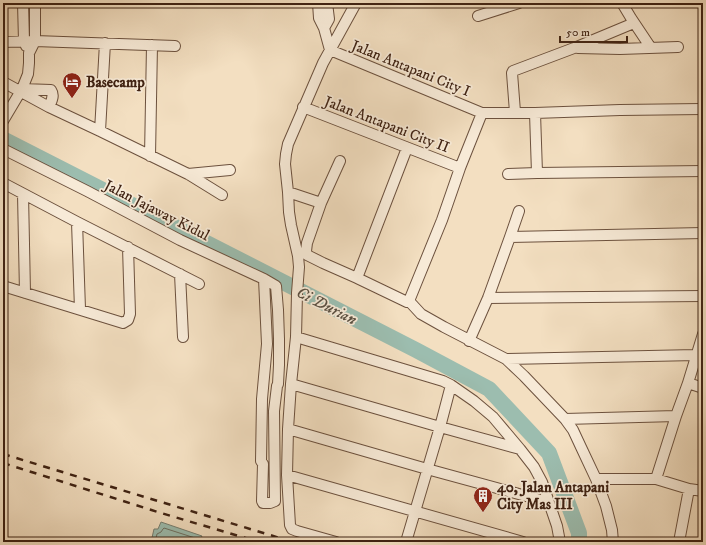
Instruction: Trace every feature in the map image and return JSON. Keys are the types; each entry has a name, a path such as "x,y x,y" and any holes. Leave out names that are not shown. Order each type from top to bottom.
{"street":[{"path":"3,121 21,90 28,74 29,54 24,41 23,3"},
{"path":"29,54 35,41 35,3"},
{"path":"318,3 319,18 324,28 330,50"},
{"path":"324,28 329,19 327,3"},
{"path":"336,542 297,531 292,529 290,525 288,429 296,337 299,267 291,225 285,164 288,144 303,107 323,63 356,3"},
{"path":"478,16 519,3"},
{"path":"622,3 651,48"},
{"path":"515,112 513,71 634,23"},
{"path":"3,42 35,41 175,46"},
{"path":"100,131 105,43"},
{"path":"150,156 152,45"},
{"path":"574,48 678,47"},
{"name":"Jalan Antapani City I","path":"330,50 482,113"},
{"path":"3,82 21,90 49,107 188,174 222,195"},
{"path":"21,90 51,90 53,96 49,107"},
{"name":"Jalan Antapani City II","path":"303,107 460,168"},
{"path":"409,301 442,220 460,168 482,113 702,109"},
{"path":"535,113 537,173"},
{"path":"358,278 407,148"},
{"name":"Jalan Jajaway Kidul","path":"3,149 180,240 264,279 276,286 279,365 274,411 275,501 270,503 263,502 263,464 261,461 261,417 266,344 264,279"},
{"path":"340,161 321,203 307,243 307,255 407,302 409,301 421,314 444,328 506,359 565,419 580,445 596,479 606,506 612,530 613,542"},
{"path":"188,174 230,170"},
{"path":"508,174 703,171"},
{"path":"3,183 199,284"},
{"path":"288,192 321,203"},
{"path":"23,194 24,293"},
{"path":"469,340 488,298 519,211"},
{"path":"77,222 80,309"},
{"path":"510,237 703,233"},
{"path":"3,286 123,323 128,320 130,314 128,247"},
{"path":"180,274 183,337"},
{"path":"488,298 703,296"},
{"path":"656,479 703,334"},
{"path":"296,337 443,381 474,402 493,417 534,467 542,482 557,526 560,542"},
{"path":"506,359 696,355"},
{"path":"688,383 703,388"},
{"path":"291,384 520,449"},
{"path":"406,542 451,385"},
{"path":"565,419 676,416"},
{"path":"288,429 548,502"},
{"path":"288,475 523,542"},
{"path":"596,479 656,479 689,489 703,491"},
{"path":"679,542 689,489"}],"water":[{"path":"161,522 202,536 199,542 151,542 154,529 158,529"}],"waterway":[{"name":"Ci Durian","path":"3,139 416,350 489,389 549,453 579,533 579,542"}],"railway":[{"path":"3,454 293,542"},
{"path":"3,463 259,542"}],"place":[{"name":"Basecamp","path":"72,99"},
{"name":"40, Jalan Antapani City Mas III","path":"483,513"}]}
